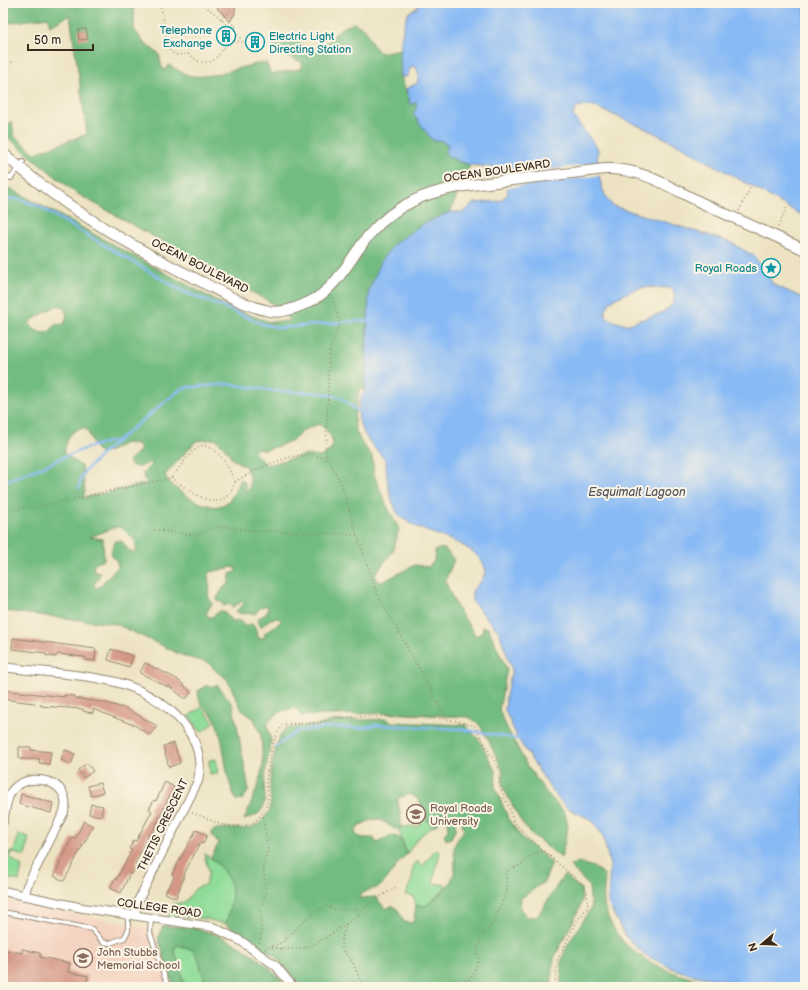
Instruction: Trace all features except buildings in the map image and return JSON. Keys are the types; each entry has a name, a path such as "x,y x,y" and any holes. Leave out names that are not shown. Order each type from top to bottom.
{"street":[{"name":"OCEAN BOULEVARD","path":"3,153 98,224 172,268 241,302 271,312 291,309 310,302 329,289 369,235 397,209 412,201 443,190 605,169 620,168 647,176 805,250"},
{"name":"THETIS CRESCENT","path":"3,667 112,682 137,690 174,714 192,735 196,744 200,762 198,781 131,915"},
{"path":"3,822 10,794 20,783 27,781 42,781 59,787 64,793 66,805 64,812 27,886 24,896"},
{"name":"COLLEGE ROAD","path":"3,891 131,915 213,928 241,941 256,951 276,966 293,987"}],"lane":[{"path":"3,176 11,178 21,165"},
{"path":"3,912 92,929 103,942 110,943 124,938 128,931 131,915"},
{"path":"151,918 150,933 168,987"}],"path":[{"path":"71,6 75,3"},
{"path":"160,3 170,50 175,55 188,54 198,61 209,62 220,55 225,46 231,42 242,40"},
{"path":"201,3 221,19 242,40 256,47"},
{"path":"221,19 231,11"},
{"path":"224,16 235,27 237,25"},
{"path":"3,63 15,62"},
{"path":"736,218 751,186"},
{"path":"774,236 787,207"},
{"path":"329,289 340,323 329,353 326,455 341,483 377,593 447,719"},
{"path":"3,511 45,505 171,478 193,452 203,445 211,447 222,456 235,482"},
{"path":"171,478 207,501 222,500 231,492 235,482 256,469 305,455 315,455 329,460"},
{"path":"154,530 195,535 222,526 247,530 357,535"},
{"path":"256,951 261,937 261,907 266,892 264,865 268,850 263,815 269,796 266,782 275,738 280,727 284,724 318,723 337,718 388,716 390,718 416,716 447,719 475,726 500,771 499,785 509,807 513,821 530,839 582,884 587,893 588,906 579,918 557,960 554,987 548,984 527,987"},
{"path":"184,811 229,826 255,822 263,815"},
{"path":"425,987 460,982 468,979 475,971 479,960 477,954 481,938 492,924 507,890 506,872 524,863 528,858 543,850"},
{"path":"272,947 289,950 307,947 346,924 372,902 398,886"},
{"path":"256,951 272,947 283,942 308,917 326,906 336,910 365,909"},
{"path":"346,924 341,942 342,950 343,953 352,960 363,987"},
{"path":"468,979 468,987"},
{"path":"468,979 479,987"}],"shaded area":[{"name":"John Stubbs Memorial School","path":"3,900 153,929 172,987 3,987"}],"green space":[{"path":"3,3 134,3 134,29 144,43 159,54 162,68 166,70 168,65 188,75 196,76 206,76 266,63 271,74 301,69 303,63 275,50 273,42 277,37 295,34 304,48 318,49 325,46 339,31 354,23 365,29 372,44 380,53 401,49 401,77 411,105 416,102 436,139 448,145 446,153 458,161 470,165 450,212 421,225 367,321 365,390 360,388 354,417 355,429 361,442 372,456 374,475 386,504 399,529 393,551 375,574 377,580 382,582 415,565 428,567 434,561 435,551 441,548 446,550 454,560 445,581 456,606 476,636 482,633 483,627 488,628 507,669 499,710 526,764 545,791 565,813 568,827 561,858 528,831 519,818 503,787 503,771 488,739 479,724 469,717 388,713 301,716 296,708 279,712 267,725 271,741 264,781 265,799 262,810 258,814 244,820 258,786 263,765 261,735 254,719 242,710 227,679 207,662 186,657 116,624 3,611 3,189 9,188 226,306 269,322 290,321 277,306 76,193 6,136 7,127 12,121 14,136 35,153 87,134 70,15 50,26 48,17 3,24","holes":["58,305 64,308 67,316 64,324 55,325 52,329 43,333 37,331 30,326 29,323","319,424 332,438 332,445 331,450 320,457 305,455 267,465 254,452 258,448 264,450 293,440 304,430","85,428 99,453 110,451 125,443 138,444 141,450 132,457 129,462 132,466 139,467 151,462 152,464 143,473 144,479 148,483 83,498 85,491 82,467 64,453 68,439 76,430","216,439 229,453 232,459 245,466 250,477 250,487 246,492 245,483 241,479 228,502 220,506 206,505 181,492 168,481 165,475 196,441","116,527 121,527 136,542 135,553 129,551 122,541 115,541 112,549 112,556 117,561 118,567 98,588 93,586 100,573 95,572 93,567 96,563 104,560 103,539 90,537","233,567 236,569 236,572 230,574 229,584 224,587 217,598 217,601 222,602 224,606 228,604 233,607 243,601 244,604 236,611 241,614 255,614 260,608 267,605 268,609 266,614 257,619 261,627 270,619 278,618 282,621 265,633 264,638 258,638 255,627 252,624 244,626 239,620 232,621 223,611 220,611 212,617 208,617 206,613 212,604 208,595 210,586 208,579 210,572"]},
{"path":"205,686 218,686 233,705 249,790 243,799 237,801 229,782 222,742 216,722 200,702 198,691"},
{"path":"202,707 214,723 201,732 189,716"},
{"path":"387,719 391,722 465,725 480,741 496,772 495,787 509,820 522,838 552,863 544,882 521,898 520,909 528,917 537,917 564,875 581,889 582,901 577,914 554,958 551,987 302,987 276,957 226,924 231,903 231,888 225,874 211,857 219,843 212,836 212,831 224,828 249,828 262,821 270,810 270,781 273,760 276,746 285,728 319,725 330,721","holes":["410,794 419,800 428,822 436,825 444,811 447,815 448,830 444,834 446,840 451,838 456,828 454,819 461,818 464,830 454,847 455,868 454,875 450,883 426,906 416,905 414,921 410,923 404,922 398,910 393,906 385,909 376,897 358,897 364,892 377,888 383,884 407,854 400,838 391,835 377,843 374,838 362,838 355,834 357,827 377,819 394,829 401,828 398,798"]},
{"path":"216,759 218,773 210,774 209,760"},
{"path":"424,815 428,822 436,825 427,830 420,837 407,854 398,828 410,826 417,827 420,825"},
{"path":"19,834 29,837 25,856 14,853 6,856 10,857 22,867 19,881 3,877 3,853 5,854 14,851"},
{"path":"436,849 440,852 433,883 446,885 444,890 426,906 416,905 413,896 405,895 412,880 413,867 415,863 419,862 422,867"},
{"path":"204,854 220,866 228,878 233,890 233,899 226,924 206,919 168,915 173,904 185,902 196,888 205,885 209,872"},
{"path":"579,862 593,867 605,875 604,904 612,926 623,942 637,954 653,964 689,978 726,987 561,987 561,962 568,944 591,908 589,886 570,866"},
{"path":"163,926 194,928 221,937 257,958 278,976 287,987 206,987 198,958 191,949 177,945 174,949 185,987 174,987 158,938"},
{"path":"177,945 191,949 198,958 206,987 185,987 174,949"}],"water":[{"name":"Esquimalt Lagoon","path":"419,3 805,3 805,217 681,146 642,127 593,106 580,106 575,109 573,116 598,149 598,171 602,187 613,206 730,242 754,256 774,285 805,299 805,987 762,987 697,976 674,969 645,955 625,936 608,903 610,865 603,836 592,820 567,808 555,795 518,739 505,710 506,696 512,669 499,632 472,601 472,591 482,580 486,570 481,560 464,546 419,528 399,515 392,501 386,460 366,437 362,428 358,410 365,390 369,291 382,259 394,244 421,225 450,212 464,212 474,203 500,201 508,194 506,179 492,167 470,165 445,154 448,145 442,141 432,140 413,114 417,107 416,102 411,105 406,89 417,83 419,75 416,67 412,66 406,77 401,77 400,52 403,28 409,12 417,8","holes":["645,287 668,288 673,290 673,302 669,307 658,314 627,324 614,321 605,315 608,306 613,300 631,291"]}],"pier":[{"path":"599,163 602,175 505,188 504,180 500,176"}],"waterway":[{"path":"3,199 19,199 38,206 184,292 262,324 280,328 367,321"},
{"path":"79,488 81,478 86,470 106,450 182,388 228,384 276,391 320,393 340,397 359,412"},
{"path":"3,481 17,477 86,448 115,441"},
{"path":"275,747 298,731 332,727 360,728 376,725 461,729 518,739"}],"place":[{"name":"Telephone Exchange","path":"226,36"},
{"name":"Electric Light Directing Station","path":"255,42"},
{"name":"Royal Roads","path":"771,268"},
{"name":"Royal Roads University","path":"416,814"},
{"name":"John Stubbs Memorial School","path":"83,958"}]}
